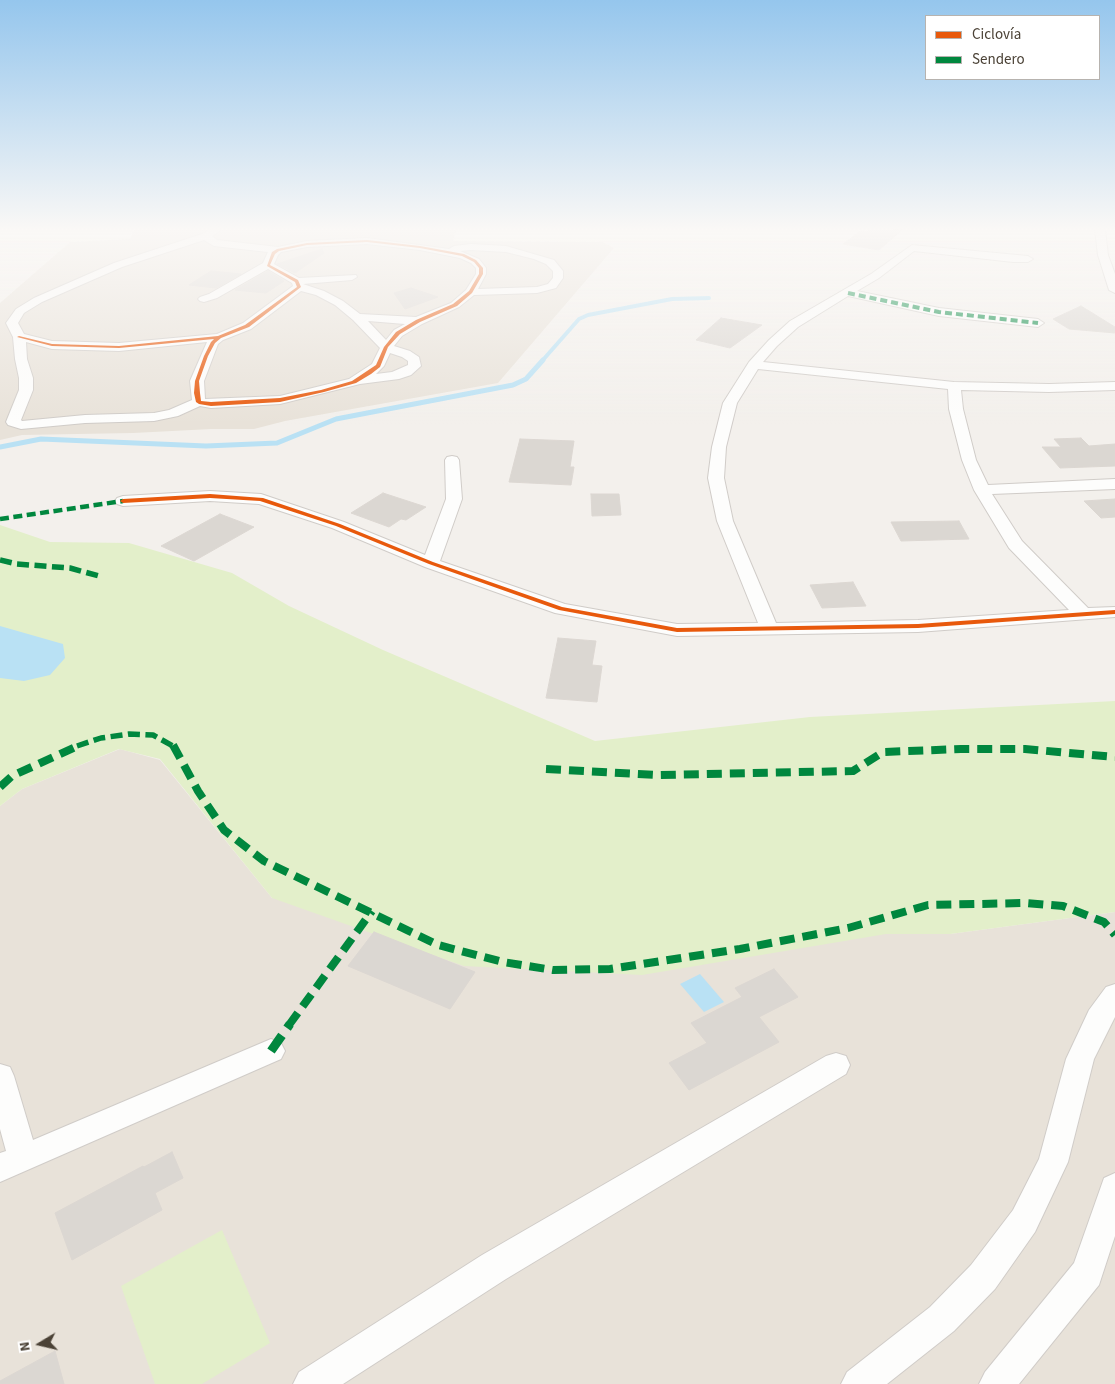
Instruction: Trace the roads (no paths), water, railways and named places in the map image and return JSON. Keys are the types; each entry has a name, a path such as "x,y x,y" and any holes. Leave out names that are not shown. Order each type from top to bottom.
{"street":[{"path":"52,295 27,306 20,311 12,323 19,337 26,390 13,422 21,425 85,419 154,417 199,402 211,404 280,400 354,382 394,376 416,366 414,360 406,354 386,347 357,317 339,303 323,295"},
{"path":"204,298 216,295"},
{"path":"19,337 52,345 119,347 219,337 247,326 267,312 286,295"},
{"path":"354,382 378,366 386,347 398,333 418,321 455,305 468,295"},
{"path":"769,627 725,521 716,478 719,447 730,403 754,366 773,343 794,324 845,295"},
{"path":"856,295 939,312 1038,323"},
{"path":"357,317 418,321"},
{"path":"199,402 197,393 198,381 206,356 213,342 219,337"},
{"path":"754,366 954,386 1049,388 1115,386"},
{"path":"954,386 956,409 966,451 982,490 1015,544 1083,614"},
{"path":"431,563 454,499 452,460"},
{"path":"982,490 1115,484"},
{"path":"123,500 210,496 262,499 338,525 431,563 561,609 613,620 677,630 918,626 1115,612"},
{"path":"860,1384 942,1319 983,1276 1024,1221 1054,1162 1080,1059 1099,1018 1115,995"},
{"path":"0,1076 12,1163 271,1051"},
{"path":"311,1384 494,1267 836,1065"},
{"path":"997,1384 1087,1273 1115,1188"}],"water":[{"path":"0,626 63,644 65,658 50,675 24,681 0,678"},
{"path":"700,974 724,1002 704,1012 680,984"}],"waterway":[{"path":"542,361 579,319 588,315 672,299 709,298"},
{"path":"0,447 41,439 206,446 277,443 336,419 513,385 526,379 543,360"}]}
